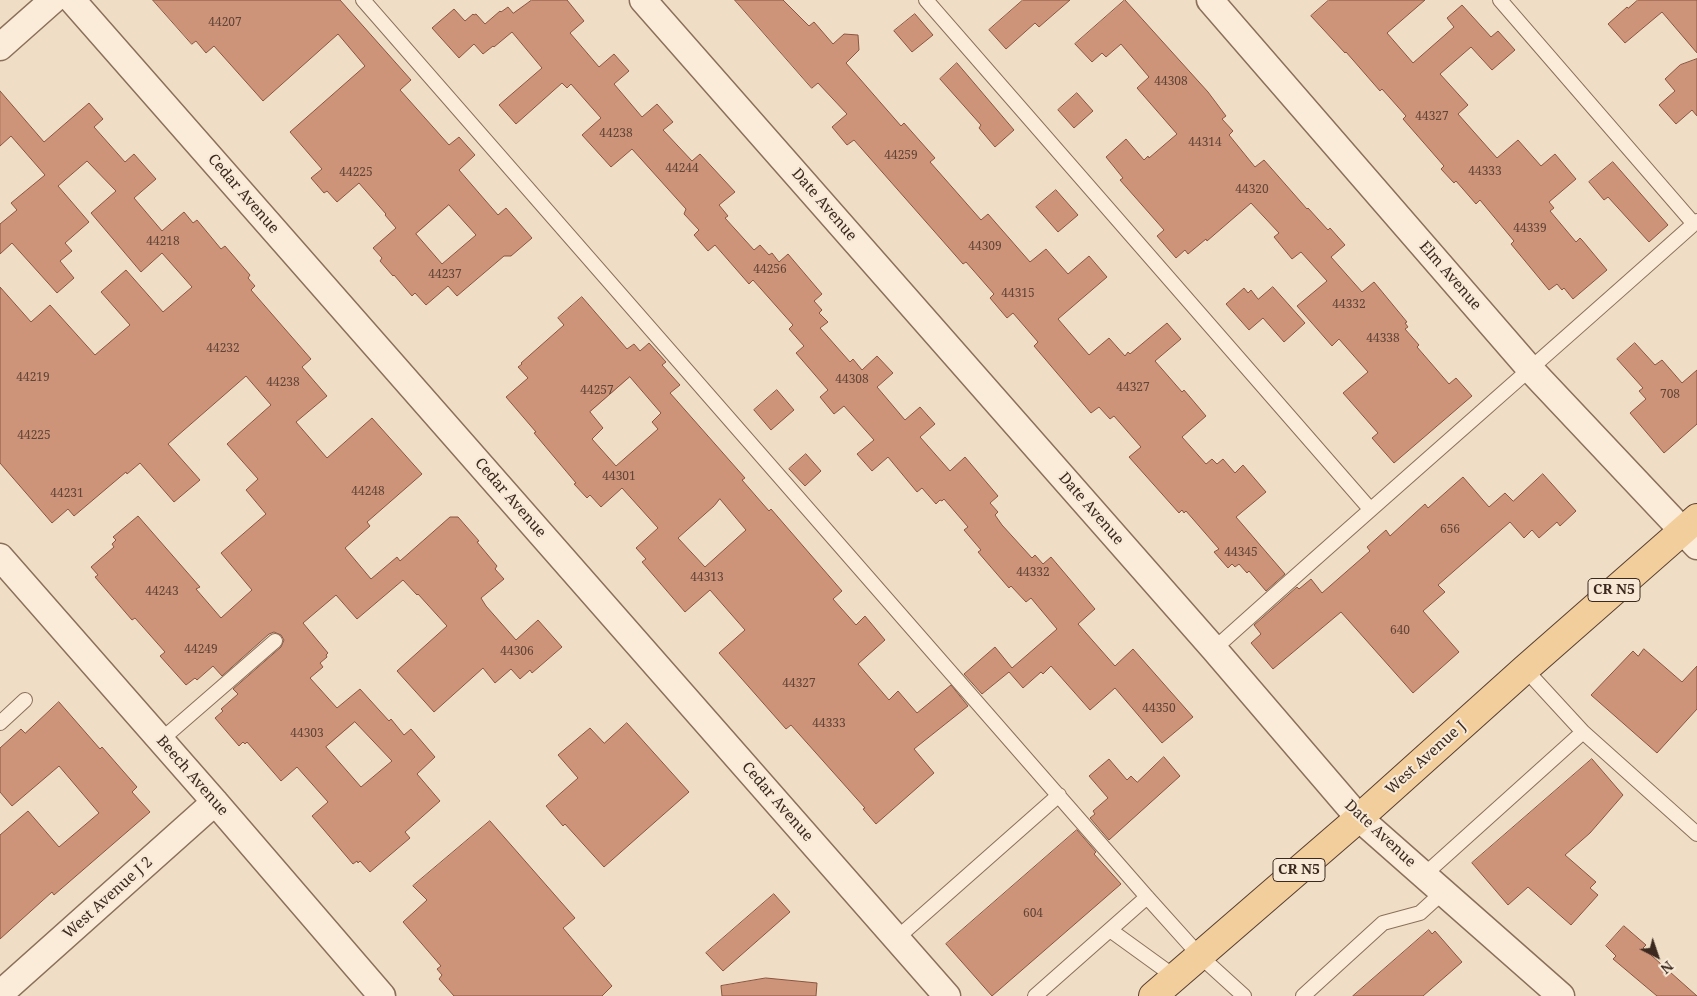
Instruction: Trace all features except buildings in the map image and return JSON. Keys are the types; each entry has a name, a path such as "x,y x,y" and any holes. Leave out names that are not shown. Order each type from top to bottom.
{"main road":[{"name":"West Avenue J","path":"1153,996 1359,818 1525,669 1692,532"}],"street":[{"path":"0,47 54,0"},
{"name":"Cedar Avenue","path":"72,0 948,996"},
{"name":"Date Avenue","path":"643,0 1214,649 1359,818 1561,996"},
{"name":"Elm Avenue","path":"1210,0 1531,370 1692,532"},
{"name":"Beech Avenue","path":"0,557 382,996"},
{"name":"West Avenue J 2","path":"10,991 215,802"}],"lane":[{"path":"363,0 749,444 1147,897 1200,956 1244,996"},
{"path":"926,0 1370,508"},
{"path":"1214,649 1370,508 1531,370 1695,222 1500,0"},
{"path":"161,740 275,641"},
{"path":"1525,669 1583,732 1697,834"},
{"path":"0,723 25,700"},
{"path":"1424,875 1583,732"},
{"path":"897,938 1059,795"},
{"path":"1302,996 1383,923 1420,913 1444,892"},
{"path":"1035,996 1147,897"},
{"path":"1110,930 1175,977"}]}
